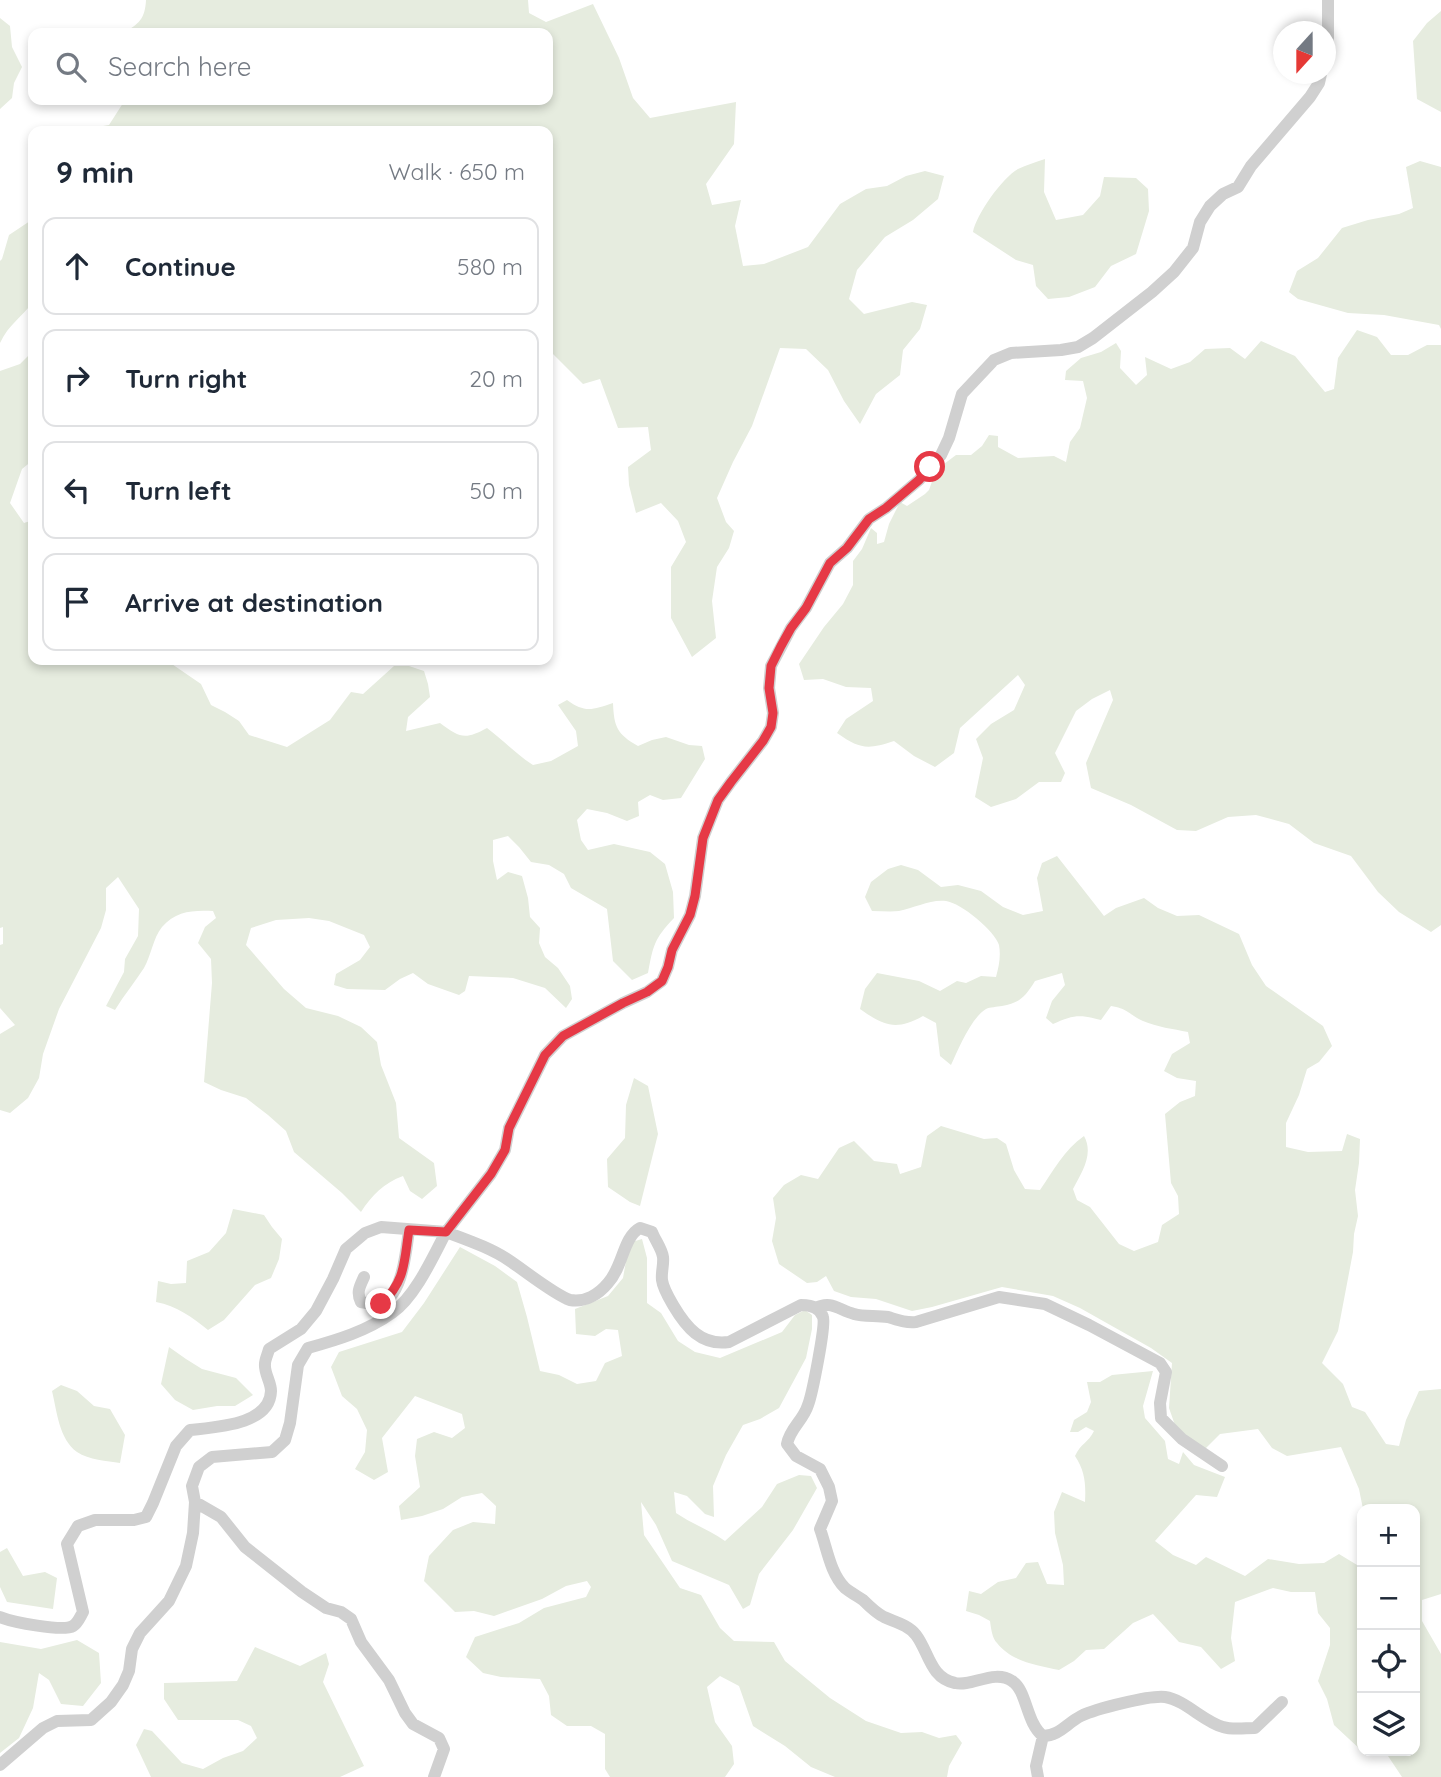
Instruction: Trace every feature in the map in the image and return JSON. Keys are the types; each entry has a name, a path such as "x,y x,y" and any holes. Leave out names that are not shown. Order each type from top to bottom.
{"street":[{"path":"1328,0 1328,21"},
{"path":"0,1765 43,1728 57,1721 90,1720 111,1702 129,1671 132,1649 140,1633 169,1601 186,1566 193,1533 195,1502 192,1486 199,1467 212,1457 272,1452 285,1440 298,1365 308,1348 356,1334 394,1313 416,1287 446,1232 491,1174 505,1150 509,1128 545,1055 563,1036 647,992 662,981 672,950 690,915 703,838 718,800 771,727 771,666 830,563 847,548 869,519 919,480 941,455 949,439 962,394 993,359 1011,353 1061,350 1078,346 1103,331 1153,292 1193,248 1200,222 1210,206 1223,194 1238,187 1251,166 1318,84"},
{"path":"0,1617 9,1621 66,1629 76,1625 83,1612 67,1544 78,1526 95,1520 134,1520 146,1517 176,1446 190,1430 240,1422 257,1416 269,1403 271,1388 264,1366 269,1349 301,1329 316,1311 346,1250 365,1233 381,1227 446,1232 507,1259 570,1300 583,1300 590,1298 608,1283 620,1266 633,1232 640,1228 652,1232 663,1255 662,1281 668,1297 681,1318 704,1340 729,1342 801,1305 816,1308 823,1317 813,1388 803,1417 789,1434 788,1444 796,1456 820,1469 829,1487 832,1501 820,1529 835,1574 845,1587 882,1616 902,1624 916,1635 929,1662 941,1678 957,1684 1002,1676 1012,1680 1019,1687 1038,1732 1043,1736 1060,1731 1079,1717 1103,1708 1146,1698 1166,1697 1224,1728 1255,1728 1282,1702"},
{"path":"364,1277 358,1296 361,1302 381,1304 400,1280 409,1230"},
{"path":"816,1308 824,1304 834,1305 857,1315 888,1317 902,1323 916,1322 999,1297 1045,1304 1160,1363 1166,1372 1160,1403 1161,1418 1204,1456 1222,1466"},
{"path":"195,1502 221,1517 246,1547 302,1592 351,1619 361,1642 388,1680 413,1724 439,1738 444,1749 434,1777"},
{"path":"1038,1777 1036,1766 1043,1736"}],"shaded area":[{"path":"146,0 528,0 529,13 546,22 593,4 619,58 633,98 650,118 736,102 734,144 706,184 712,205 741,200 735,226 743,266 764,264 808,247 840,204 866,189 887,186 906,176 925,171 944,176 938,199 913,220 885,237 857,270 849,299 864,314 912,302 927,305 920,329 903,350 900,375 876,394 860,424 828,370 806,349 780,348 752,426 717,498 726,522 734,531 729,548 717,567 712,601 716,638 692,657 671,618 671,567 686,542 678,521 661,503 636,513 628,467 651,450 648,427 618,428 600,379 583,384 553,354 553,126 103,126 109,125 122,105 553,105 553,28 131,28 144,12"},
{"path":"1441,11 1441,112 1417,99 1413,41"},
{"path":"0,18 10,26 12,47 22,67 14,83 12,98 0,109"},
{"path":"1045,159 1044,192 1056,220 1083,215 1100,196 1104,177 1136,178 1148,189 1149,211 1136,254 1111,266 1095,287 1069,297 1048,299 1036,286 1033,265 1016,260 973,232 984,207 1005,180 1018,169"},
{"path":"1420,161 1441,167 1441,329 1439,325 1384,315 1348,313 1298,299 1289,292 1297,271 1318,258 1342,228 1413,208 1406,167"},
{"path":"28,222 28,307 0,343 0,261 9,235"},
{"path":"1357,330 1377,337 1391,355 1408,355 1427,345 1441,345 1441,925 1431,932 1399,912 1378,892 1351,856 1314,843 1289,824 1256,815 1228,817 1196,831 1177,830 1131,805 1091,788 1086,763 1113,700 1110,690 1076,711 1055,753 1065,773 1061,782 1039,782 1016,799 991,807 975,797 983,758 976,739 991,724 1014,710 1025,685 1018,675 960,728 954,753 935,767 894,741 870,747 858,745 837,733 846,719 873,701 871,688 846,687 823,679 804,680 799,664 843,604 853,585 853,561 862,549 871,528 877,533 877,544 884,542 900,502 907,506 925,494 936,470 956,455 971,455 982,446 989,435 998,436 998,447 1018,458 1054,456 1066,462 1070,442 1080,428 1087,398 1083,381 1065,380 1066,371 1081,358 1101,352 1116,343 1121,351 1120,368 1136,385 1147,375 1145,357 1171,369 1190,362 1205,349 1230,348 1245,359 1261,341 1295,356 1325,392 1334,389 1338,358"},
{"path":"28,356 28,464 22,469 10,503 24,523 28,522 28,665 173,665 201,684 211,705 239,721 249,735 287,747 330,720 351,692 363,694 394,666 409,666 424,671 428,684 430,697 408,717 406,731 440,723 453,732 468,736 487,728 533,765 551,761 578,746 576,731 558,705 567,700 589,709 613,703 618,729 625,738 638,746 666,737 689,745 702,746 705,759 681,798 663,800 650,795 638,802 639,816 627,821 587,809 577,820 581,840 588,850 614,844 650,852 665,864 673,892 674,918 655,943 648,973 632,980 613,961 607,909 571,888 564,874 549,865 531,862 508,836 493,840 497,880 508,872 522,876 530,917 540,928 539,943 545,957 558,968 570,986 572,999 566,1008 545,988 513,978 469,976 465,991 459,995 428,984 413,973 385,990 347,989 334,985 336,974 360,960 370,947 364,935 329,921 309,918 276,920 251,928 246,945 284,989 306,1008 338,1016 361,1027 377,1042 381,1065 396,1103 399,1138 434,1163 437,1186 422,1199 410,1191 403,1176 379,1190 361,1212 294,1152 286,1131 268,1115 246,1098 204,1082 212,983 211,959 198,943 205,927 216,918 213,911 185,913 167,922 156,936 144,968 115,1010 106,1006 124,972 125,959 138,936 139,909 118,877 106,888 106,910 101,928 59,1009 43,1054 39,1078 28,1098 10,1113 0,1110 0,1034 15,1025 0,1008 0,945 3,944 3,927 0,928 0,371 20,364"},
{"path":"1057,856 1104,916 1116,908 1144,898 1177,916 1199,915 1239,934 1252,965 1266,986 1323,1026 1332,1046 1319,1062 1307,1069 1286,1123 1286,1147 1308,1152 1342,1151 1347,1134 1360,1139 1355,1190 1358,1216 1353,1252 1338,1331 1322,1363 1343,1384 1352,1407 1365,1412 1386,1444 1399,1446 1406,1420 1419,1391 1441,1389 1441,1594 1422,1600 1422,1621 1441,1654 1441,1777 1402,1777 1388,1756 1420,1756 1420,1504 1362,1504 1359,1489 1341,1447 1287,1456 1272,1448 1258,1429 1220,1434 1204,1450 1176,1428 1169,1408 1172,1363 1080,1308 1053,1296 1002,1287 912,1311 876,1299 851,1297 834,1291 826,1276 817,1282 807,1283 779,1264 772,1241 776,1218 773,1198 784,1185 801,1175 818,1179 839,1148 854,1141 874,1161 897,1164 900,1174 921,1167 927,1136 941,1126 984,1139 997,1138 1006,1144 1014,1170 1025,1189 1040,1190 1065,1154 1084,1136 1088,1149 1083,1170 1073,1189 1077,1200 1090,1207 1119,1244 1134,1251 1158,1242 1162,1225 1179,1214 1178,1196 1171,1183 1165,1114 1180,1102 1195,1096 1196,1081 1177,1078 1164,1071 1172,1054 1190,1043 1188,1032 1148,1023 1125,1010 1111,1006 1101,1020 1076,1016 1053,1024 1046,1018 1052,1001 1065,985 1062,973 1035,981 1018,1001 988,1008 980,1013 965,1035 951,1065 940,1056 936,1023 923,1016 905,1024 883,1023 860,1009 865,989 877,973 919,981 940,991 957,981 966,983 981,976 996,977 1000,957 999,945 991,932 968,912 952,903 934,901 899,911 872,911 865,897 871,882 888,869 901,865 918,870 941,887 958,885 981,891 1003,907 1023,915 1043,911 1037,878 1042,863"},
{"path":"634,1078 648,1086 658,1134 640,1206 608,1187 607,1159 625,1138 626,1105"},
{"path":"233,1209 264,1215 282,1239 279,1259 271,1278 255,1285 224,1320 208,1330 171,1306 156,1302 158,1281 186,1283 187,1261 209,1252 226,1233"},
{"path":"642,1239 647,1258 647,1303 661,1313 678,1341 695,1352 720,1358 782,1332 795,1315 805,1310 812,1315 806,1358 779,1408 743,1425 726,1455 713,1486 714,1517 705,1514 687,1496 674,1492 676,1513 725,1541 762,1507 777,1484 799,1475 811,1476 817,1488 793,1530 759,1574 750,1605 743,1609 729,1585 672,1561 656,1525 641,1502 644,1535 680,1588 701,1595 720,1628 734,1641 774,1642 785,1661 830,1698 866,1721 901,1733 922,1732 939,1738 956,1735 962,1743 949,1766 947,1777 835,1777 811,1767 785,1746 753,1726 739,1686 720,1676 707,1687 715,1722 732,1746 734,1764 725,1777 610,1777 605,1769 605,1734 591,1726 567,1726 551,1715 549,1696 540,1679 483,1673 466,1657 475,1637 519,1623 544,1608 586,1597 591,1587 587,1581 566,1586 542,1599 494,1616 474,1611 455,1612 424,1581 429,1556 453,1530 473,1522 495,1524 496,1506 482,1493 462,1497 443,1509 422,1516 401,1520 399,1506 420,1487 415,1456 417,1439 434,1432 452,1438 465,1428 462,1414 415,1396 382,1438 388,1472 374,1480 355,1469 365,1452 367,1430 357,1409 342,1396 331,1367 339,1352 402,1332 460,1247 495,1266 517,1282 540,1371 559,1375 577,1384 596,1381 605,1363 622,1356 618,1330 606,1329 595,1336 576,1334 575,1309 608,1296 623,1278 632,1242"},
{"path":"169,1347 202,1369 236,1378 253,1395 235,1406 193,1410 175,1400 161,1384"},
{"path":"1153,1371 1143,1406 1145,1418 1165,1441 1168,1459 1179,1464 1183,1452 1194,1465 1225,1477 1217,1497 1196,1495 1155,1541 1173,1555 1196,1565 1206,1557 1245,1576 1268,1559 1299,1564 1324,1563 1339,1554 1357,1565 1357,1746 1334,1725 1327,1699 1318,1681 1330,1645 1330,1628 1318,1613 1315,1592 1291,1592 1273,1588 1235,1602 1231,1638 1235,1661 1221,1669 1201,1647 1179,1642 1153,1614 1133,1623 1104,1649 1086,1650 1059,1670 1025,1662 1010,1655 995,1641 990,1621 966,1611 969,1591 981,1594 998,1582 1016,1578 1026,1563 1038,1562 1047,1584 1064,1585 1054,1512 1062,1492 1085,1502 1084,1478 1075,1456 1094,1431 1086,1427 1078,1432 1070,1432 1074,1420 1087,1412 1091,1402 1087,1382 1100,1382 1112,1375"},
{"path":"61,1385 77,1391 94,1406 110,1409 125,1435 120,1463 87,1457 71,1447 60,1424 52,1391"},
{"path":"7,1548 23,1576 45,1572 57,1578 53,1609 7,1602 0,1587 0,1552"},
{"path":"77,1640 99,1653 101,1683 83,1706 61,1704 49,1680 39,1673 33,1708 19,1738 0,1753 0,1642 41,1649"},
{"path":"255,1647 300,1666 326,1653 329,1664 323,1682 364,1766 340,1777 151,1777 136,1745 144,1729 152,1731 182,1763 203,1769 243,1751 257,1738 251,1726 238,1720 178,1720 164,1699 164,1683 237,1681"}],"route":[{"path":"381,1304 400,1280 409,1230 446,1232 491,1174 505,1150 509,1128 545,1055 563,1036 647,992 662,981 672,950 690,915 703,838 718,800 771,727 771,666 781,646 806,608 830,563 847,548 869,519 919,480 930,467"}]}
